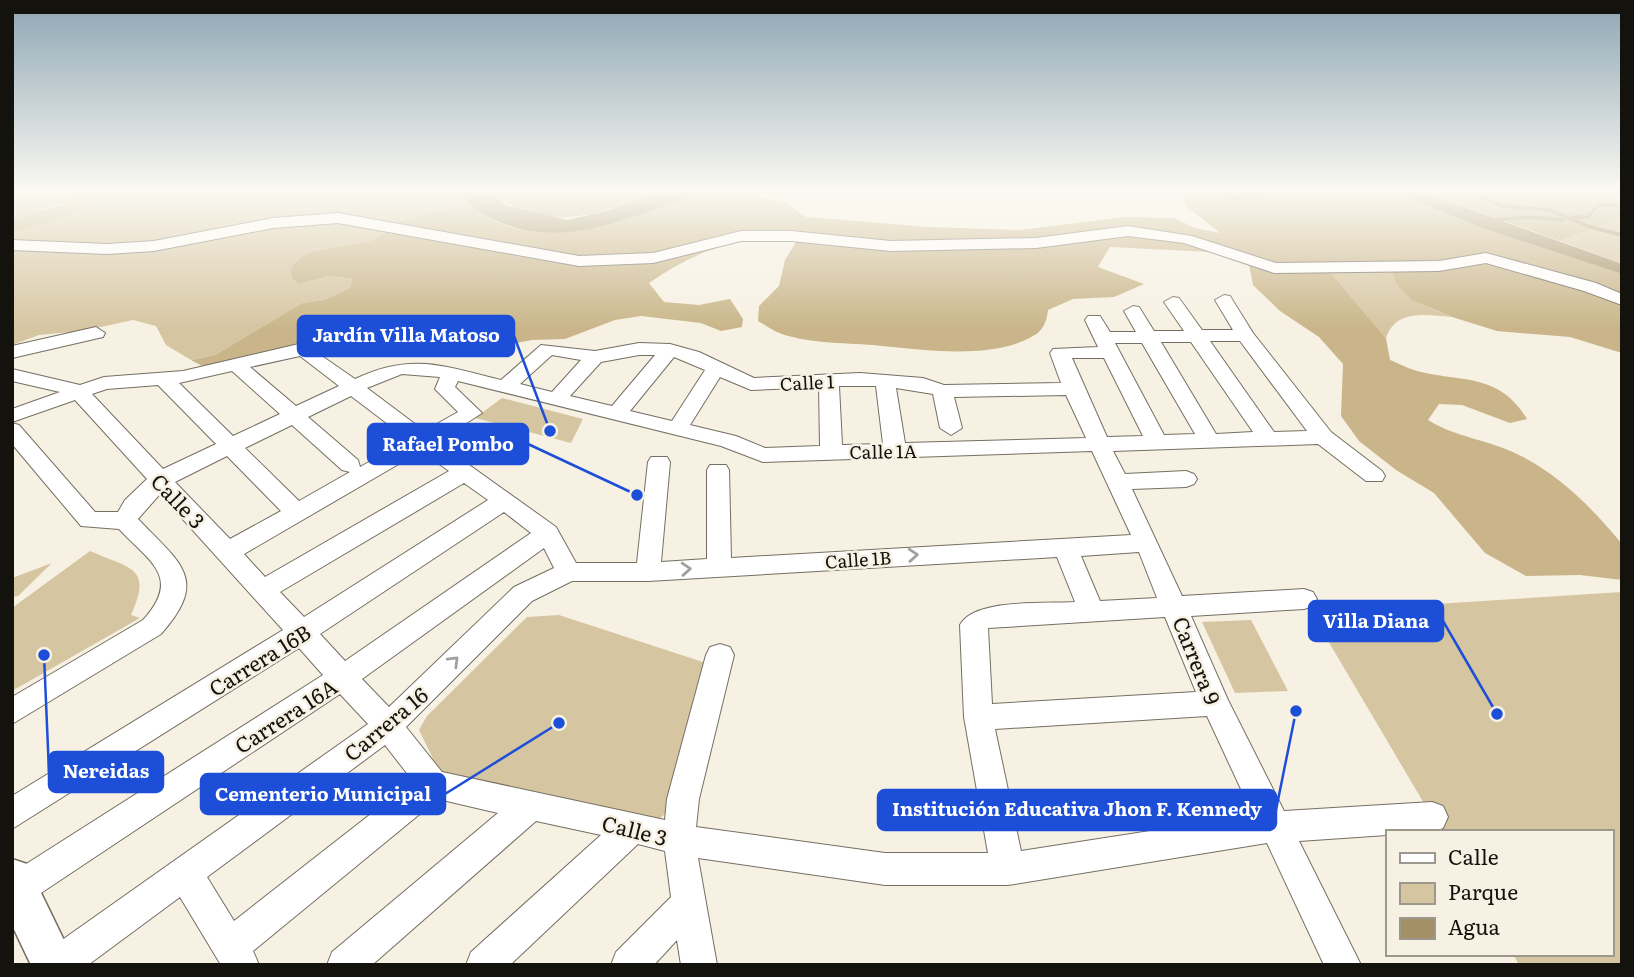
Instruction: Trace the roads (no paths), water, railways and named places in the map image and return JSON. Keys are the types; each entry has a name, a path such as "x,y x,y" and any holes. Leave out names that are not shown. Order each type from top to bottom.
{"main road":[{"path":"15,884 56,965"}],"street":[{"path":"12,245 107,249 154,246 197,238"},
{"path":"435,238 579,261 653,258 735,238"},
{"path":"809,238 905,246 1036,243 1077,238"},
{"path":"1176,238 1274,268 1438,266 1486,258 1590,287 1622,300"},
{"path":"1224,300 1244,335 1323,437 1374,477"},
{"path":"1173,302 1272,437 1298,455"},
{"path":"1132,311 1210,441"},
{"path":"12,352 96,333"},
{"path":"1060,353 1101,337 1244,335"},
{"path":"1101,337 1156,441"},
{"path":"12,416 77,390 118,380 162,378 236,365 303,349 548,533 569,572"},
{"name":"Calle 1","path":"506,386 548,349 595,357 639,349 670,350 692,356 751,384 885,380 923,384 942,391 1073,388"},
{"path":"616,414 670,350"},
{"name":"Carrera 9","path":"1060,353 1098,444 1147,542 1214,703 1343,965"},
{"path":"556,399 595,357"},
{"path":"236,365 350,465"},
{"name":"Calle 1A","path":"354,388 401,368 454,374 728,441 763,455 1323,437"},
{"path":"677,429 715,369"},
{"path":"229,551 297,513 415,435 472,413 472,410 445,389 446,382 454,374"},
{"path":"12,375 77,390"},
{"path":"162,378 228,447 297,513"},
{"path":"885,380 895,450"},
{"path":"829,381 831,452"},
{"path":"125,521 133,506 160,480 354,388"},
{"name":"Calle 3","path":"77,390 229,551 388,726 433,784 633,827 679,840 885,869 1008,869 1273,827 1432,817"},
{"path":"942,391 951,428"},
{"path":"12,430 89,520 104,523 125,521"},
{"path":"648,572 659,462"},
{"path":"718,470 719,567"},
{"path":"263,590 465,472"},
{"path":"1116,482 1186,479"},
{"name":"Carrera 16B","path":"12,814 302,632 504,501"},
{"path":"12,712 152,627 171,606 174,585 170,568 125,521"},
{"name":"Carrera 16A","path":"15,884 343,677 548,533"},
{"name":"Calle 1B","path":"569,572 648,572 1147,542"},
{"path":"1065,547 1092,613"},
{"name":"Carrera 16","path":"56,965 388,726 523,594 569,572"},
{"path":"1008,869 978,717 973,625 982,618 1304,599"},
{"path":"699,965 687,905 679,840 683,799 720,655"},
{"path":"978,717 1214,703"},
{"path":"185,873 236,956 433,784"},
{"path":"345,965 531,805"},
{"path":"484,965 633,827"},
{"path":"629,965 687,905"}],"water":[{"path":"1511,238 1549,238 1622,264 1622,274"}],"place":[{"name":"Jardín Villa Matoso","path":"550,431"},
{"name":"Rafael Pombo","path":"637,495"},
{"name":"Nereidas","path":"44,655"},
{"name":"Institución Educativa Jhon F. Kennedy","path":"1296,711"},
{"name":"Villa Diana","path":"1497,714"},
{"name":"Cementerio Municipal","path":"559,723"}]}
